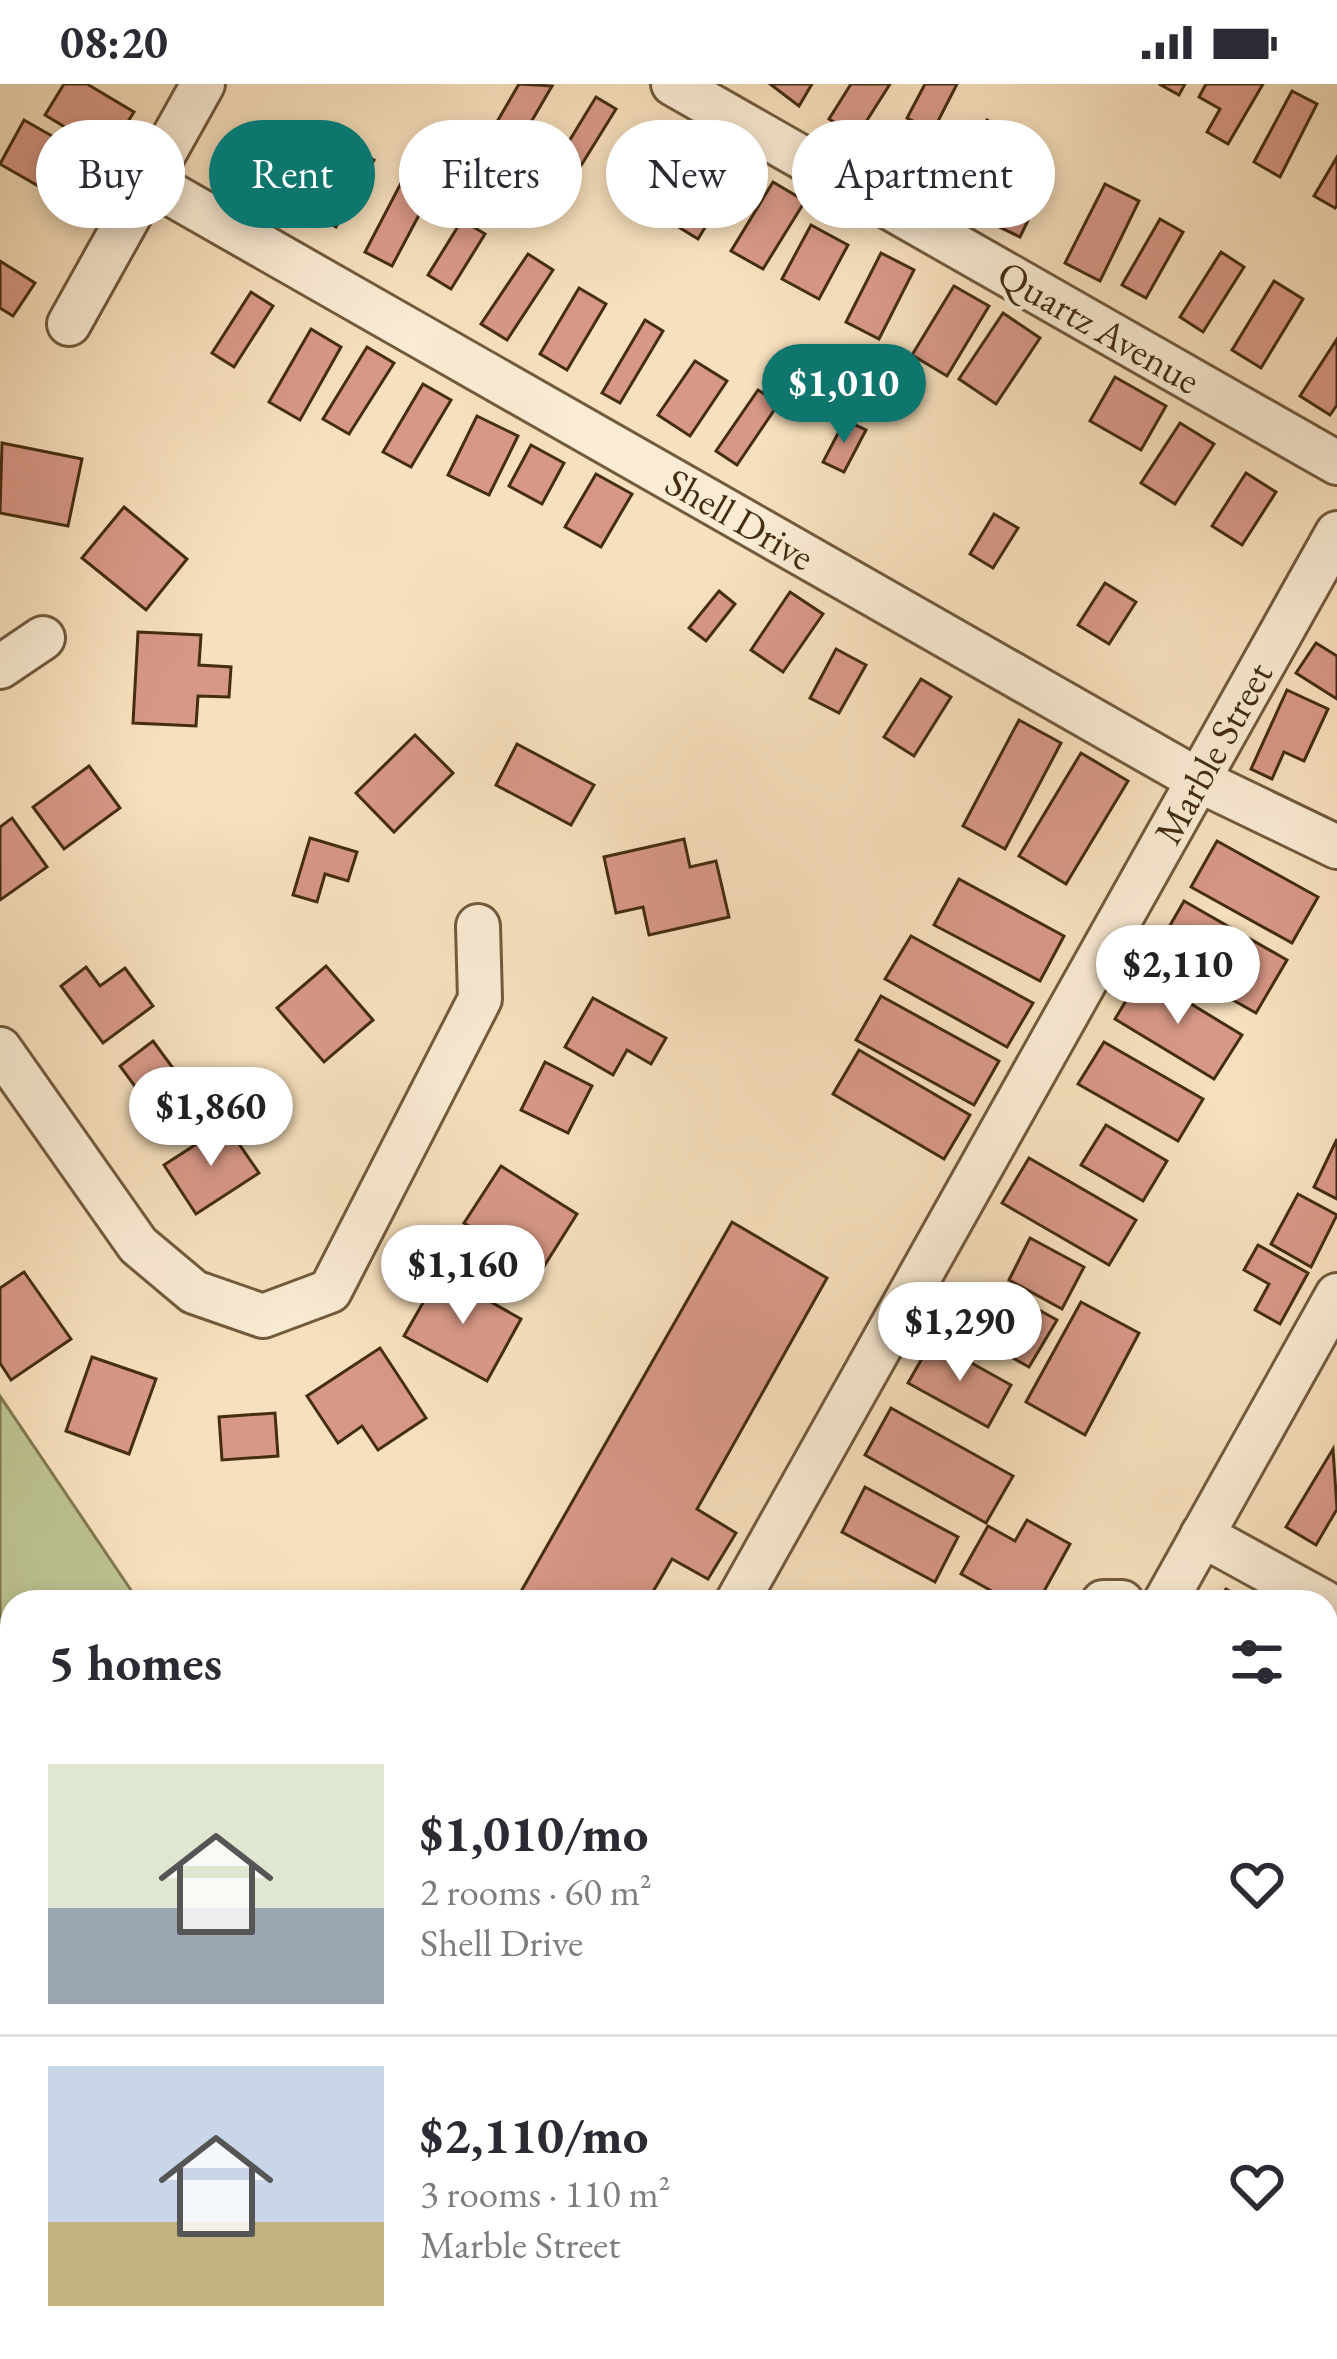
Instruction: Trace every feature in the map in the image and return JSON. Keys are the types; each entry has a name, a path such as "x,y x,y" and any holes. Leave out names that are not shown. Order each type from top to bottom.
{"street":[{"path":"183,120 203,84"},
{"name":"Quartz Avenue","path":"673,84 1337,463"},
{"name":"Shell Drive","path":"185,203 1198,780 1337,847"},
{"path":"69,324 122,228"},
{"name":"Marble Street","path":"744,1590 1337,533"},
{"path":"0,667 43,638"},
{"path":"0,1049 138,1245 194,1292 263,1316 330,1291 480,999 478,926"},
{"path":"1172,1590 1337,1295"},
{"path":"1202,1535 1301,1590"}],"green space":[{"path":"0,1396 131,1590 0,1590"}],"building":[{"path":"64,84 87,84 134,112 129,120 53,120 45,115"},
{"path":"519,84 552,86 532,120 498,120"},
{"path":"770,84 812,84 799,106"},
{"path":"851,84 890,84 867,120 829,119"},
{"path":"925,84 957,84 939,120 907,118"},
{"path":"1159,84 1185,84 1179,95"},
{"path":"1206,84 1263,84 1228,144 1207,132 1220,109 1199,97"},
{"path":"1292,91 1317,104 1280,177 1254,162"},
{"path":"596,97 616,109 582,164 582,120"},
{"path":"24,120 36,127 36,185 0,164"},
{"path":"1337,157 1337,205 1335,208 1314,196"},
{"path":"773,182 792,193 792,222 763,269 731,251 745,228 768,228 768,190"},
{"path":"1105,184 1139,201 1100,281 1065,263"},
{"path":"399,187 399,228 412,228 392,266 365,252"},
{"path":"1160,219 1183,232 1146,298 1122,285"},
{"path":"457,228 475,228 485,234 451,289 428,275"},
{"path":"680,228 705,228 698,239"},
{"path":"809,228 848,245 819,299 782,279"},
{"path":"1001,228 1024,228 1020,237"},
{"path":"1221,252 1244,267 1203,332 1180,317"},
{"path":"881,253 914,270 879,339 846,322"},
{"path":"528,254 553,270 507,340 481,324"},
{"path":"0,261 35,283 13,316 0,308"},
{"path":"1274,281 1303,299 1261,368 1232,350"},
{"path":"954,286 989,306 947,376 912,355"},
{"path":"579,288 606,304 567,370 540,354"},
{"path":"251,292 273,306 234,367 212,353"},
{"path":"1003,313 1040,338 996,404 959,379"},
{"path":"645,320 663,331 620,403 602,393"},
{"path":"311,329 341,347 300,420 269,402"},
{"path":"1337,339 1337,405 1330,415 1300,396"},
{"path":"367,347 394,363 349,434 323,419"},
{"path":"695,361 727,381 690,436 658,415"},
{"path":"1115,377 1166,406 1141,450 1090,421"},
{"path":"423,384 451,400 411,467 383,452"},
{"path":"758,390 779,403 737,465 716,451"},
{"path":"477,416 518,436 489,495 448,475"},
{"path":"845,420 866,430 844,472 823,462"},
{"path":"1180,423 1214,444 1175,504 1141,483"},
{"path":"2,443 82,459 68,526 0,513"},
{"path":"531,445 564,463 542,504 509,486"},
{"path":"1246,473 1276,492 1242,545 1212,526"},
{"path":"596,474 632,494 601,547 565,527"},
{"path":"124,507 187,559 146,610 82,558"},
{"path":"994,514 1018,528 993,568 970,554"},
{"path":"1105,583 1136,602 1109,644 1078,625"},
{"path":"719,591 735,604 706,641 689,628"},
{"path":"790,592 823,614 783,672 751,650"},
{"path":"138,632 201,635 199,665 231,667 229,697 198,696 196,726 133,723"},
{"path":"1316,643 1337,656 1337,699 1296,673"},
{"path":"836,649 866,665 839,713 810,698"},
{"path":"921,679 951,697 914,756 884,737"},
{"path":"1287,690 1328,709 1304,761 1284,752 1272,779 1251,769"},
{"path":"1019,720 1061,743 1005,849 963,826"},
{"path":"415,735 453,773 394,832 356,793"},
{"path":"517,744 594,785 571,825 496,785"},
{"path":"1081,753 1128,781 1066,884 1019,856"},
{"path":"89,766 120,808 64,849 33,807"},
{"path":"12,818 47,867 0,900 0,827"},
{"path":"310,838 357,852 348,881 325,874 317,902 293,895"},
{"path":"684,839 690,867 716,861 729,917 649,935 643,907 616,913 604,857"},
{"path":"1217,841 1318,897 1292,943 1191,887"},
{"path":"959,879 1064,936 1040,981 934,925"},
{"path":"1184,901 1287,960 1256,1013 1153,955"},
{"path":"911,936 1033,1003 1007,1047 885,979"},
{"path":"326,966 373,1020 324,1062 277,1008"},
{"path":"86,967 100,986 125,968 153,1006 103,1043 61,986"},
{"path":"1142,974 1242,1035 1214,1079 1115,1019"},
{"path":"881,996 999,1061 974,1105 856,1040"},
{"path":"593,998 666,1038 651,1064 627,1050 613,1075 565,1047"},
{"path":"153,1041 195,1098 162,1123 120,1066"},
{"path":"1104,1042 1203,1099 1178,1141 1078,1084"},
{"path":"859,1050 970,1115 944,1159 833,1094"},
{"path":"545,1062 592,1086 568,1133 521,1110"},
{"path":"226,1125 259,1173 196,1214 164,1165"},
{"path":"1106,1125 1167,1161 1143,1201 1081,1165"},
{"path":"1337,1139 1337,1199 1314,1187"},
{"path":"1029,1158 1136,1220 1109,1265 1002,1203"},
{"path":"501,1166 577,1214 541,1271 464,1223"},
{"path":"1298,1194 1337,1215 1311,1267 1271,1244"},
{"path":"732,1222 827,1278 697,1509 736,1533 708,1579 672,1559 654,1590 522,1590"},
{"path":"1030,1238 1084,1267 1062,1309 1009,1280"},
{"path":"1258,1245 1308,1273 1280,1324 1255,1310 1269,1284 1244,1270"},
{"path":"24,1272 71,1339 11,1380 0,1363 0,1288"},
{"path":"440,1273 521,1319 487,1381 404,1336"},
{"path":"1014,1296 1057,1320 1029,1367 986,1343"},
{"path":"1081,1302 1139,1333 1085,1435 1026,1402"},
{"path":"932,1341 1011,1385 988,1427 908,1383"},
{"path":"380,1348 426,1418 378,1450 362,1426 338,1443 307,1396"},
{"path":"92,1357 156,1379 129,1454 66,1431"},
{"path":"891,1408 1013,1476 986,1523 865,1455"},
{"path":"275,1413 278,1456 222,1460 219,1417"},
{"path":"1333,1449 1337,1509 1316,1545 1286,1527"},
{"path":"865,1487 958,1537 935,1582 842,1532"},
{"path":"1027,1520 1070,1544 1045,1590 990,1590 961,1574 988,1526 1015,1541"}]}
